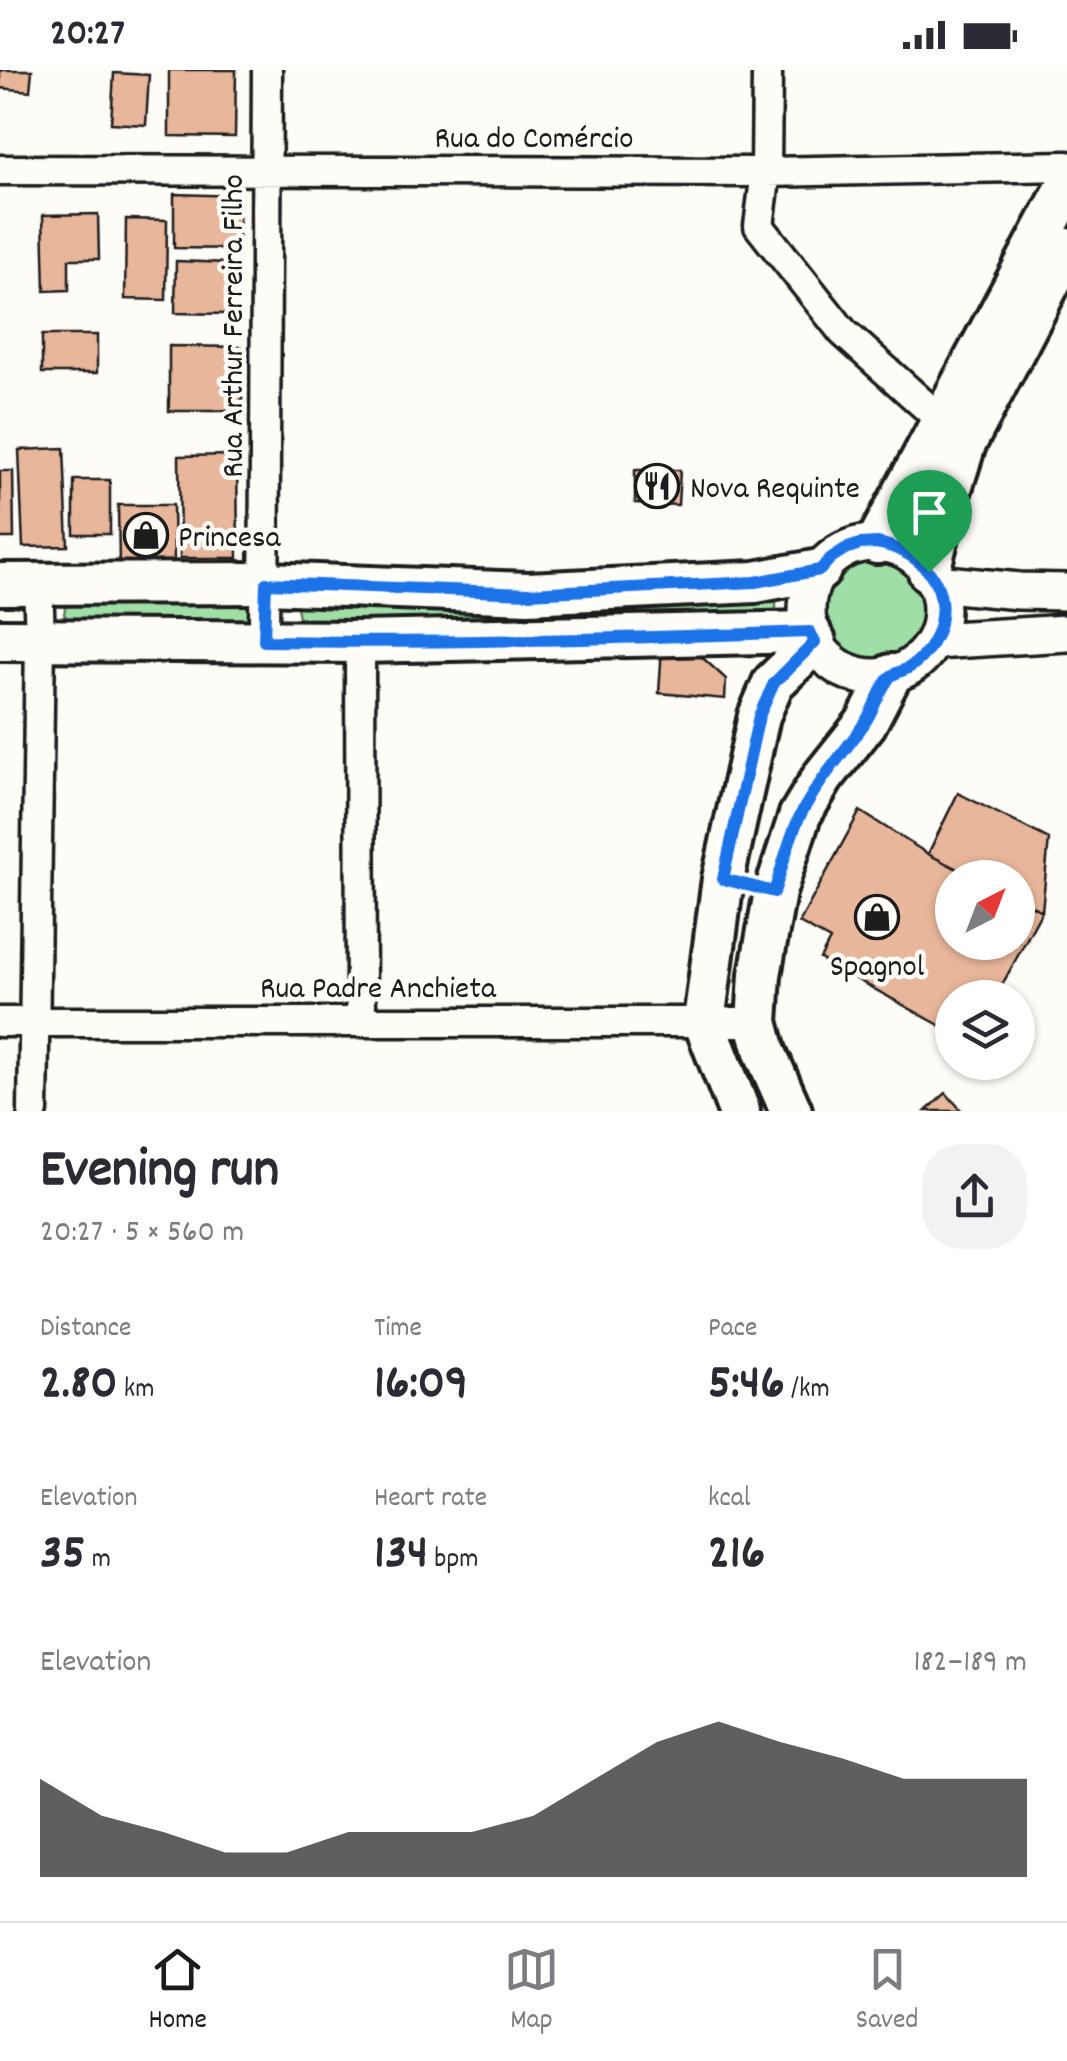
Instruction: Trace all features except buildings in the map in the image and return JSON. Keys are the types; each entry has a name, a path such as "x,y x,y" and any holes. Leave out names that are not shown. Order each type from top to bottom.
{"main road":[{"path":"932,578 954,431 1067,187"},
{"path":"877,543 954,431 1067,249"},
{"path":"19,584 266,583 528,593 755,582 820,570"},
{"path":"526,640 528,593"},
{"path":"20,640 360,642 812,637"},
{"path":"739,1111 704,1021 723,879 759,716 774,683 812,637"},
{"path":"792,1111 765,1052 757,1022 774,892 800,816 822,777 866,722 891,675"},
{"path":"723,879 774,892"}],"street":[{"name":"Rua Arthur Ferreira Filho","path":"264,641 267,70"},
{"path":"767,70 766,172 759,226 843,332 954,431"},
{"name":"Rua do Comércio","path":"0,170 766,172 1067,166"},
{"path":"877,543 897,547 915,557 932,578 940,602 940,622 934,641 908,668 869,677 847,672 829,660 812,637 807,600 820,570 831,558 860,544 877,543"},
{"path":"932,578 1019,591 1067,592"},
{"path":"19,584 32,1111"},
{"path":"934,641 1067,633"},
{"path":"360,642 360,1021"},
{"name":"Rua Padre Anchieta","path":"0,1022 757,1022"}],"green space":[{"path":"862,560 883,563 911,580 922,599 924,619 918,637 906,652 890,662 871,666 852,660 834,645 821,618 820,606 829,585"},
{"path":"598,595 776,599 776,624 589,620 581,611 586,600"},
{"path":"75,596 247,597 253,606 251,616 242,623 70,623 64,614 66,604"},
{"path":"303,596 481,604 483,615 475,623 309,622 299,617 297,607"}],"place":[{"name":"Nova Requinte","path":"657,486"},
{"name":"Princesa","path":"146,535"},
{"name":"Spagnol","path":"877,917"}],"route":[{"path":"877,543 897,547 915,557 929,572 940,602 940,622 934,641 908,668 891,675 866,722 822,777 800,816 774,892 723,879 759,716 774,683 815,642 810,632 526,640 264,641 266,583 528,593 755,582 820,570 845,549 877,543"}]}
